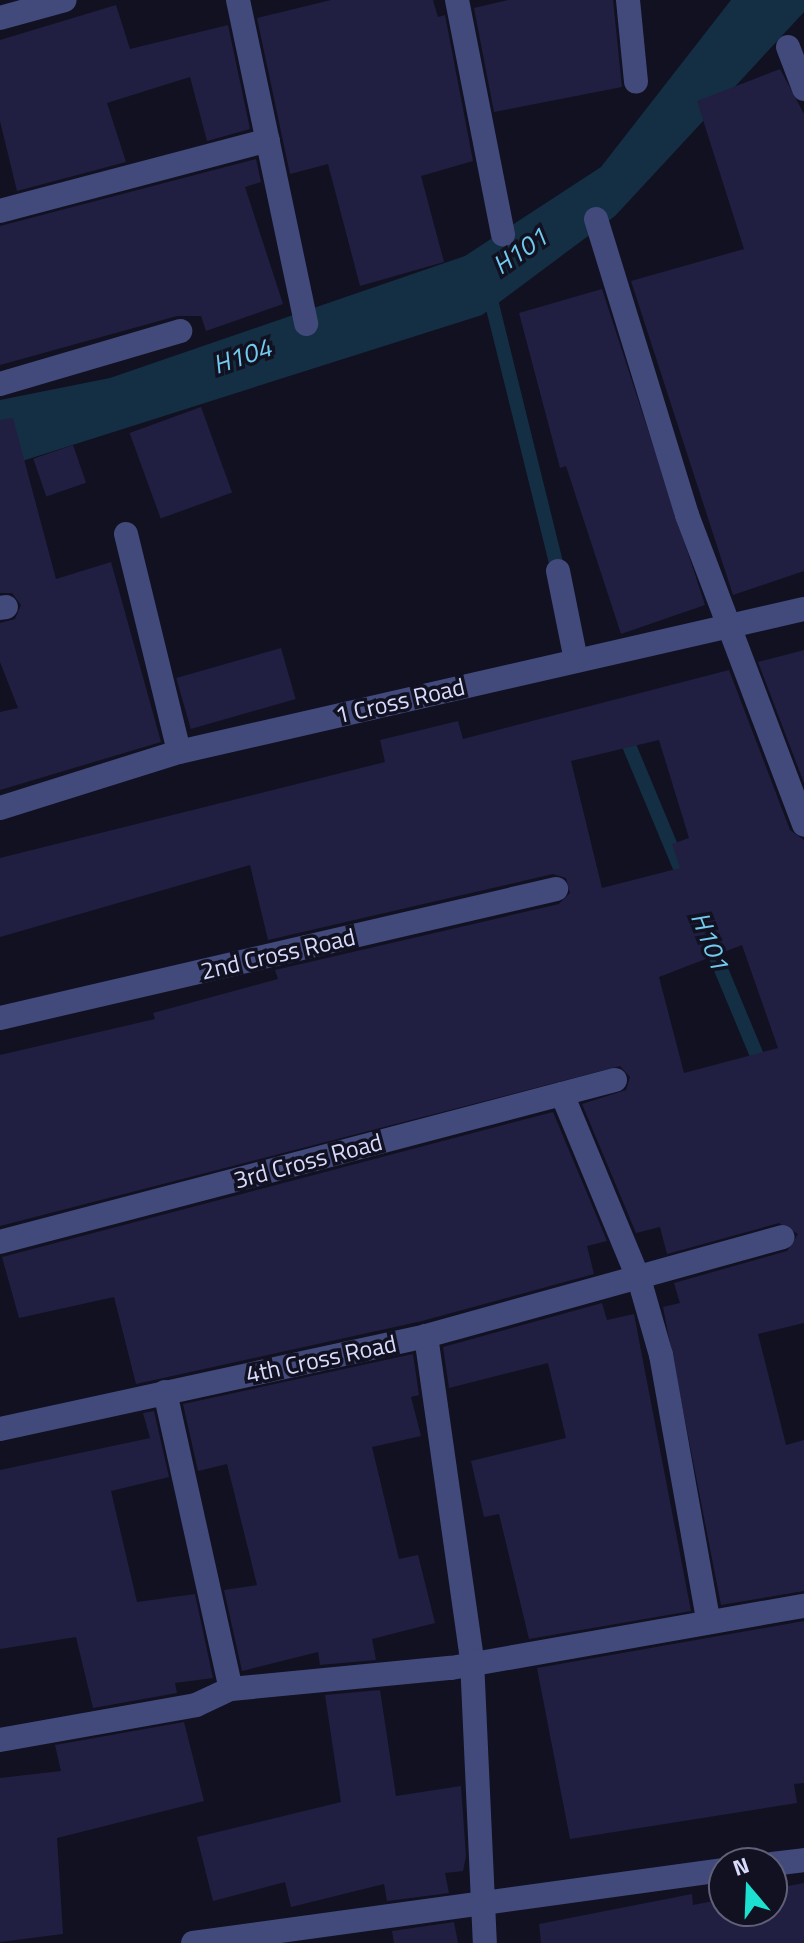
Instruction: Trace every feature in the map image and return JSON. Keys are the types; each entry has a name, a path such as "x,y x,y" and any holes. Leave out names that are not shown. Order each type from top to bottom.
{"street":[{"path":"0,18 65,0"},
{"path":"238,0 306,324"},
{"path":"457,0 503,235"},
{"path":"628,0 636,82"},
{"path":"788,47 804,89"},
{"path":"0,211 268,140"},
{"path":"596,219 729,627 804,825"},
{"path":"0,384 180,331"},
{"path":"126,534 179,752"},
{"path":"558,571 576,660"},
{"name":"1 Cross Road","path":"0,808 179,752 804,609"},
{"name":"2nd Cross Road","path":"0,1018 556,889"},
{"name":"3rd Cross Road","path":"0,1242 615,1080"},
{"path":"562,1094 640,1282 661,1355 708,1619"},
{"name":"4th Cross Road","path":"0,1429 426,1336 640,1282 783,1237"},
{"path":"426,1336 472,1660 480,1901 485,1943"},
{"path":"165,1392 231,1689"},
{"path":"0,1740 196,1705 231,1689 472,1660 708,1619 804,1606"},
{"path":"193,1943 480,1901 708,1872"}],"water":[{"name":"H104","path":"731,0 804,0 804,12 615,216 482,315 0,468 0,400 110,378 465,256 601,167"}],"building":[{"path":"331,0 433,0 438,17 445,15 473,161 421,176 444,262 360,286 328,164 290,174 257,18"},
{"path":"508,0 613,0 622,87 494,112 474,8"},
{"path":"116,5 130,49 228,25 250,129 207,141 190,77 107,103 126,162 17,191 0,121 0,40"},
{"path":"780,69 804,114 804,571 733,595 631,281 744,249 697,101"},
{"path":"256,159 261,182 245,187 283,304 206,331 201,316 177,316 0,365 0,226"},
{"path":"602,289 705,605 621,634 566,466 560,468 519,313"},
{"path":"201,407 232,493 161,519 130,433"},
{"path":"13,418 56,579 111,562 161,742 0,790 0,712 18,708 0,662 0,623 15,619 21,605 12,593 0,593 0,420"},
{"path":"73,445 86,483 46,496 33,459"},
{"path":"281,648 296,699 191,729 176,678"},
{"path":"804,650 804,783 758,662"},
{"path":"729,670 790,830 804,840 804,1323 758,1334 786,1445 804,1440 804,1591 721,1605 663,1307 680,1303 674,1283 787,1251 798,1234 779,1223 667,1254 660,1227 636,1233 582,1104 626,1090 630,1077 620,1066 0,1226 0,1055 155,1019 153,1013 278,979 275,970 559,904 570,893 566,878 553,874 268,940 250,865 0,937 0,858 385,762 380,740 458,721 463,739","holes":["659,740 689,838 672,844 680,868 602,888 571,761","742,945 778,1048 684,1073 659,977"]},
{"path":"553,1112 607,1241 587,1246 594,1274 422,1321 136,1384 114,1297 19,1318 2,1257"},
{"path":"602,1303 607,1320 634,1314 691,1611 529,1639 499,1514 484,1517 471,1461 566,1438 548,1363 449,1388 443,1347"},
{"path":"413,1354 419,1395 411,1397 421,1436 372,1447 399,1559 418,1555 435,1623 372,1639 376,1660 320,1665 318,1652 242,1671 224,1590 257,1585 227,1464 198,1471 183,1404"},
{"path":"154,1411 169,1477 111,1491 137,1602 195,1594 213,1678 175,1683 177,1693 93,1708 76,1637 0,1649 0,1470 150,1438 143,1413"},
{"path":"804,1621 804,1783 794,1784 797,1803 570,1839 537,1668"},
{"path":"380,1690 396,1796 461,1786 466,1856 463,1871 445,1873 449,1893 387,1901 384,1884 291,1907 285,1882 213,1901 197,1837 341,1802 325,1695"},
{"path":"184,1722 204,1801 57,1838 63,1934 0,1942 0,1778 61,1771 55,1745"},
{"path":"804,1883 804,1943 541,1943 539,1924 692,1894 693,1905 708,1902 708,1927 788,1927 788,1886"},
{"path":"454,1922 458,1943 394,1943 392,1931"}],"waterway":[{"name":"H101","path":"488,288 558,571"},
{"name":"H101","path":"623,731 687,885"},
{"name":"H101","path":"708,938 763,1070"}]}
